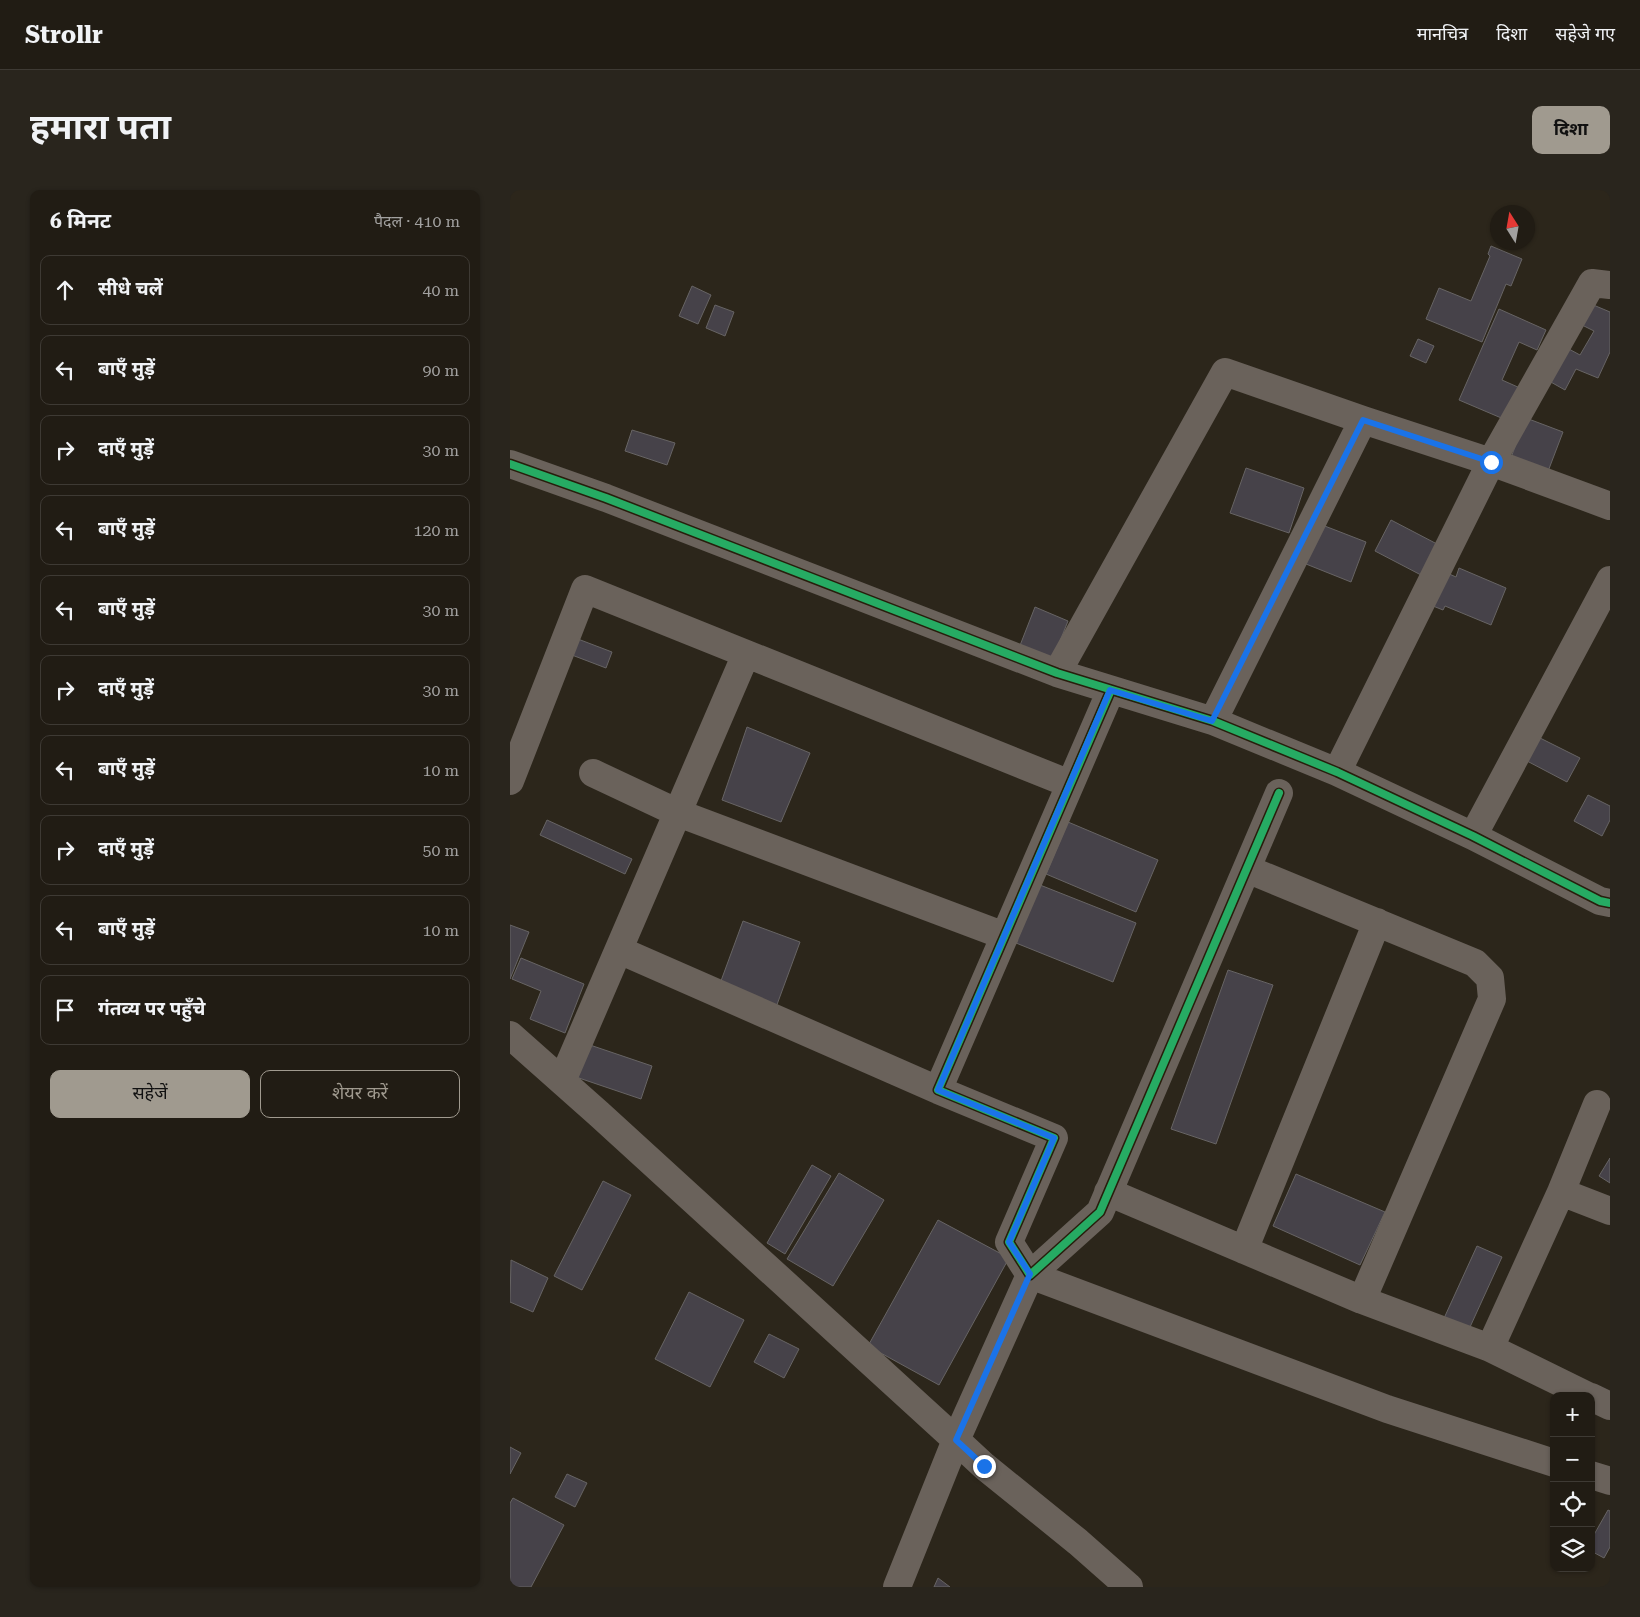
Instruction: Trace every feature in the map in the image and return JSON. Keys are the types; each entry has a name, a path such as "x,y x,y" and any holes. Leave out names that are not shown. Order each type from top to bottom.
{"street":[{"path":"1337,772 1491,462 1592,283 1610,285"},
{"path":"1057,673 1225,372 1491,462 1610,506"},
{"path":"1212,721 1363,420"},
{"path":"510,464 606,498 1057,673 1212,721 1337,772 1473,836 1600,901 1610,903"},
{"path":"1473,836 1610,580"},
{"path":"510,781 585,589 1070,784"},
{"path":"562,1081 746,654"},
{"path":"938,1090 1110,690"},
{"path":"593,774 678,813 1004,936"},
{"path":"897,1587 956,1440 1030,1274 1100,1212 1279,793"},
{"path":"1247,868 1475,963 1490,978 1492,999 1362,1300"},
{"path":"1244,1250 1377,922"},
{"path":"619,950 938,1090 1054,1138 1009,1242 1030,1274 1387,1409 1550,1462"},
{"path":"510,1035 984,1466 1078,1542 1129,1587"},
{"path":"1490,1348 1561,1192 1596,1104"},
{"path":"1108,1192 1362,1300 1490,1348 1580,1392"},
{"path":"1561,1192 1610,1211"},
{"path":"1595,1399 1610,1406"},
{"path":"1595,1476 1610,1481"}],"building":[{"path":"1490,249 1501,250 1522,259 1511,286 1506,284 1482,342 1426,319 1439,288 1471,301 1490,256 1488,254"},
{"path":"692,286 711,295 698,324 679,316"},
{"path":"1591,304 1610,312 1610,352 1598,378 1576,369 1565,390 1549,381 1567,348 1580,355 1594,331 1580,324"},
{"path":"715,305 734,312 725,336 706,328"},
{"path":"1499,309 1546,330 1537,350 1519,342 1502,380 1520,388 1506,420 1459,400"},
{"path":"1418,339 1434,346 1426,363 1410,356"},
{"path":"1526,418 1563,432 1547,474 1510,460"},
{"path":"632,430 675,443 667,465 625,451"},
{"path":"1246,468 1304,488 1289,533 1230,513"},
{"path":"1391,520 1437,544 1421,575 1375,551"},
{"path":"1317,523 1366,542 1351,582 1301,562"},
{"path":"1459,568 1506,588 1491,625 1445,606 1443,610 1433,606 1447,573 1456,577"},
{"path":"1035,607 1068,621 1052,661 1019,648"},
{"path":"570,636 612,652 606,668 564,652"},
{"path":"747,727 810,753 781,822 722,800"},
{"path":"1540,738 1580,758 1567,782 1527,761"},
{"path":"1588,795 1610,806 1610,820 1602,836 1574,821"},
{"path":"547,820 632,859 625,874 540,835"},
{"path":"1068,822 1158,860 1136,912 1046,874"},
{"path":"1040,885 1136,923 1113,982 1016,943"},
{"path":"743,921 800,942 775,1010 718,989"},
{"path":"510,925 529,932 510,979"},
{"path":"521,958 584,984 565,1033 530,1019 541,991 512,979"},
{"path":"1228,970 1273,985 1216,1144 1171,1129"},
{"path":"587,1044 652,1066 641,1099 576,1077"},
{"path":"1610,1158 1610,1183 1599,1176"},
{"path":"812,1165 831,1176 785,1254 767,1243"},
{"path":"839,1173 884,1200 833,1286 787,1259"},
{"path":"1296,1174 1385,1212 1360,1265 1273,1226"},
{"path":"603,1181 631,1195 582,1290 554,1276"},
{"path":"938,1220 1009,1258 939,1385 868,1346"},
{"path":"1477,1246 1502,1257 1465,1338 1440,1327"},
{"path":"511,1260 548,1278 533,1312 510,1302"},
{"path":"689,1292 744,1320 710,1387 655,1359"},
{"path":"769,1334 799,1349 784,1378 754,1362"},
{"path":"510,1447 521,1453 510,1474"},
{"path":"567,1474 587,1483 575,1507 555,1497"},
{"path":"513,1498 564,1525 531,1587 510,1587 510,1503"},
{"path":"1608,1510 1610,1511 1610,1547 1604,1558 1595,1553 1595,1533"},
{"path":"938,1578 950,1587 934,1587"}],"cycle path":[{"path":"510,464 606,498 1057,673 1213,721 1337,772 1473,836 1600,901 1610,903"},
{"path":"1111,690 938,1090 1054,1138 1009,1242 1030,1275 1100,1212 1279,793"}],"route":[{"path":"984,1466 956,1440 1030,1274 1009,1242 1054,1138 938,1090 1110,690 1212,721 1363,420 1491,462"}]}
